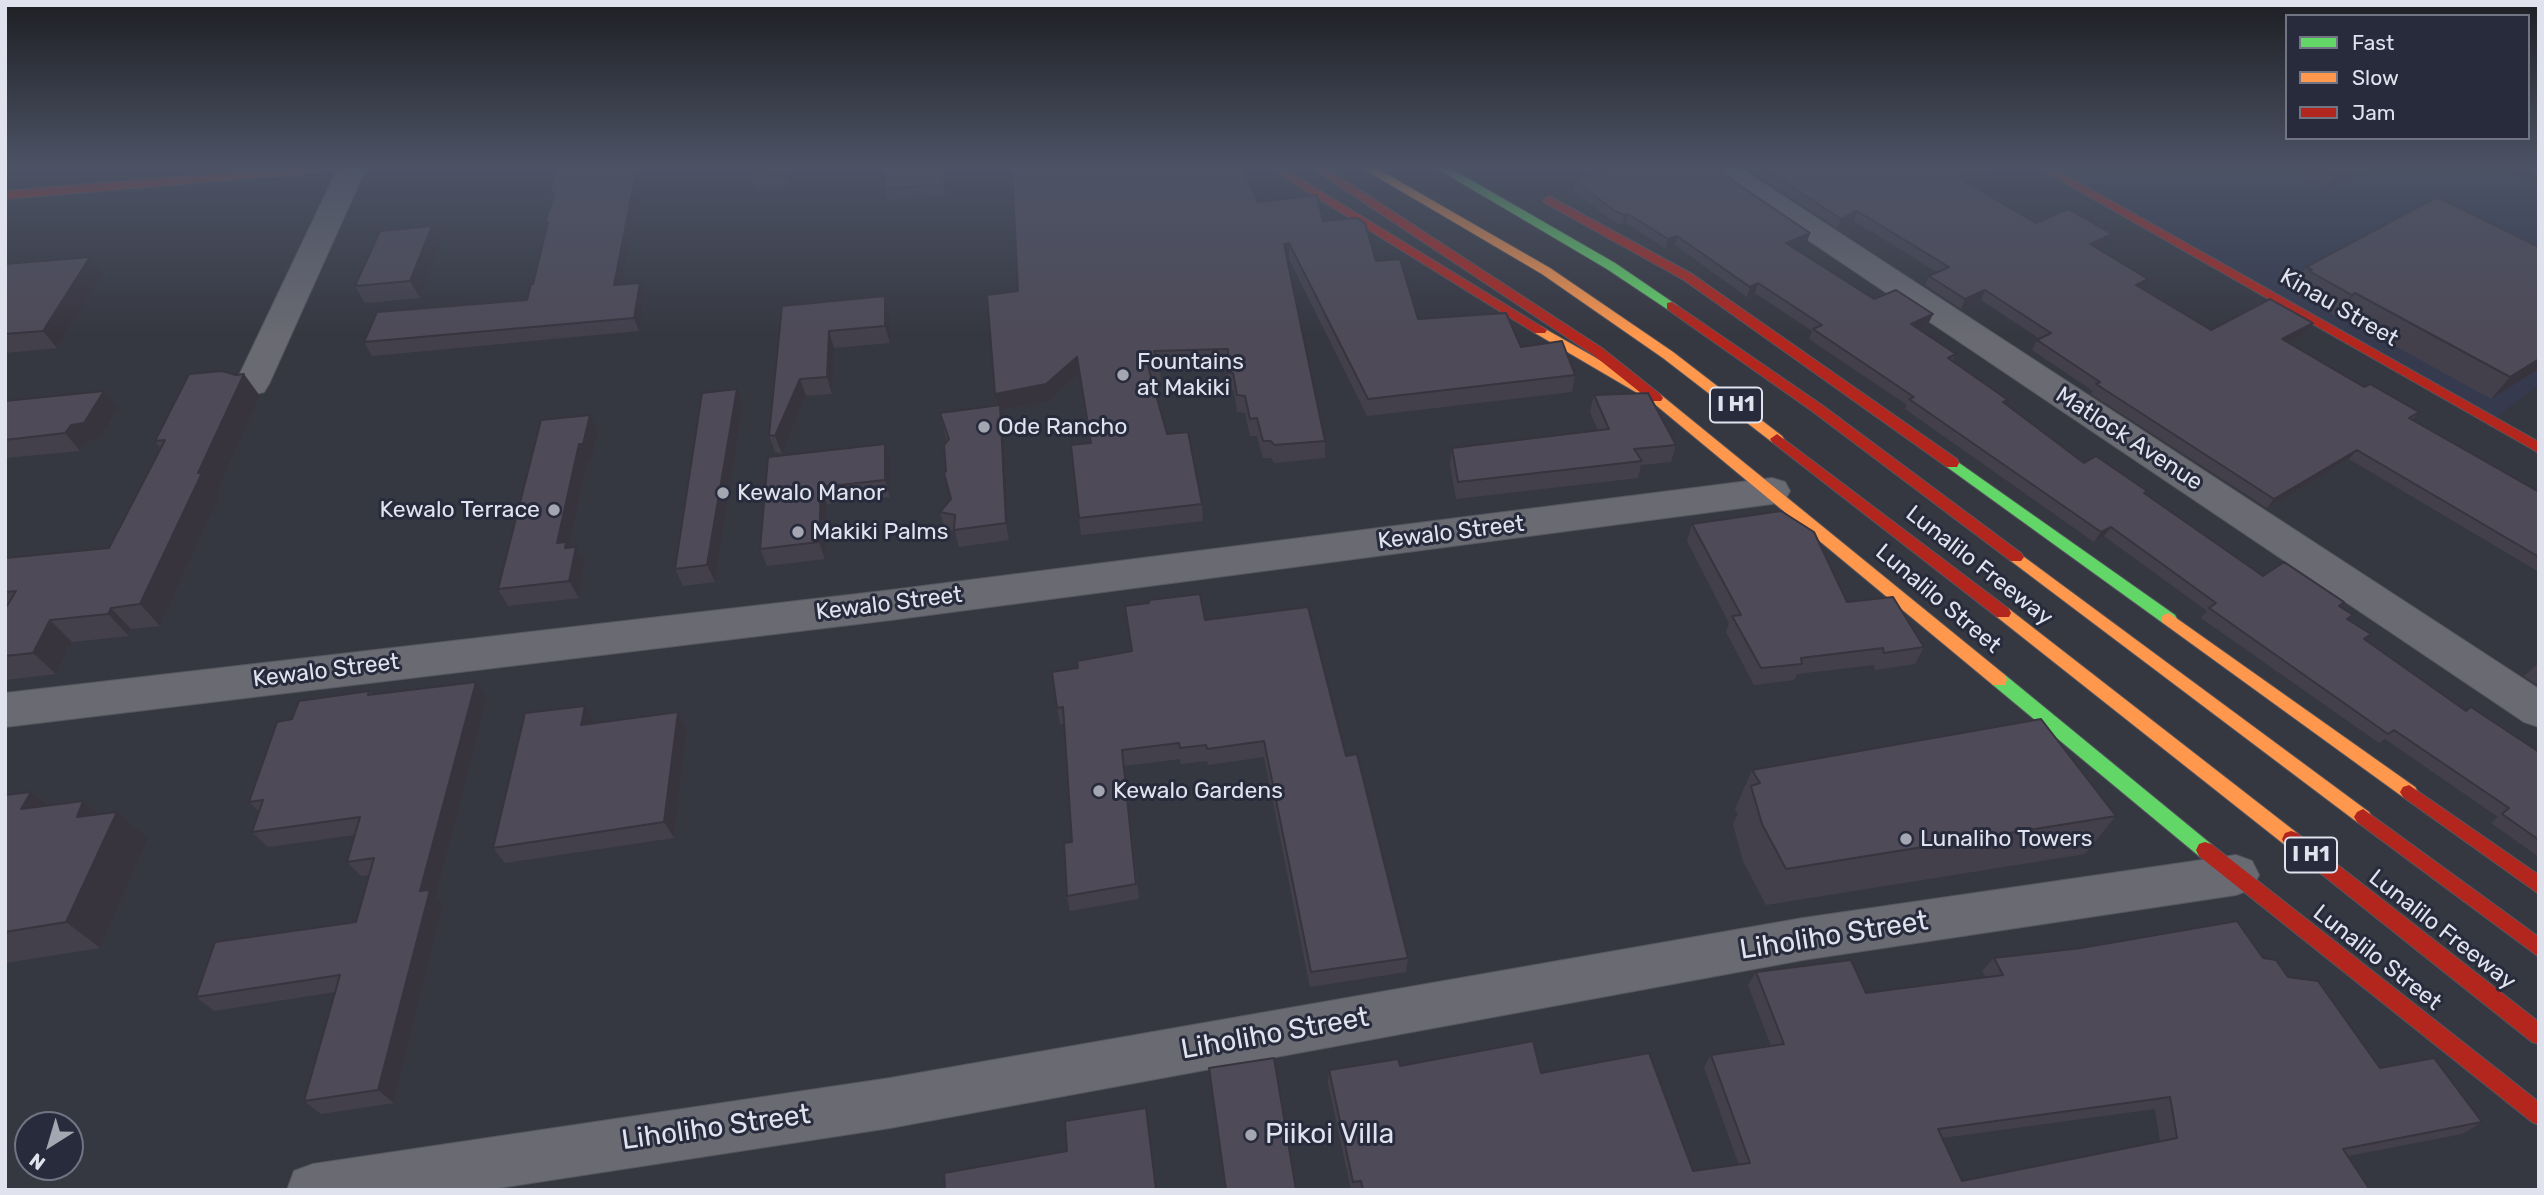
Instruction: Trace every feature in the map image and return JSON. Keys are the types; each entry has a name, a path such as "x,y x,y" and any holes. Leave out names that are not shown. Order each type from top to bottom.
{"main road":[{"name":"Lunalilo Street","path":"1364,224 1656,398 2236,875 2539,1115"},
{"path":"1401,224 1597,351 1656,398"},
{"name":"Lunalilo Freeway","path":"1466,224 1603,309 1741,409 2539,1035"},
{"name":"Lunalilo Freeway","path":"1537,224 1611,266 1716,335 1817,408 2539,948"},
{"path":"1592,224 1688,277 1989,489 2539,886"},
{"name":"Kinau Street","path":"2141,224 2539,448"}],"street":[{"path":"252,384 327,224"},
{"name":"Matlock Avenue","path":"1803,224 2539,710"},
{"name":"Kewalo Street","path":"5,710 891,605 1772,492"},
{"name":"Liholiho Street","path":"313,1190 890,1103 1804,939 2236,875"}],"shaded area":[{"path":"2141,224 2539,224 2539,384 2491,421"}],"building":[{"path":"548,224 626,224 614,285 640,283 634,318 364,342 377,312 527,300"},
{"path":"1015,224 1365,224 1376,261 1400,259 1418,319 1506,313 1521,347 1562,341 1575,375 1368,399 1289,243 1284,244 1325,441 1274,445 1271,441 1263,441 1257,418 1250,419 1245,396 1237,395 1233,373 1228,373 1228,349 1154,351 1160,365 1148,366 1167,434 1188,432 1202,504 1079,518 1071,445 1091,443 1077,357 1046,384 995,394 987,295 1018,291"},
{"path":"1644,224 1796,224 1810,233 1786,243 1874,299 1896,290 1933,314 1911,324 1956,354 1948,358 2008,400 2003,402 2084,463 2096,456 2263,576 2284,562 2344,602 2339,606 2353,615 2347,619 2371,634 2364,639 2466,711 2471,707 2539,752 2539,840 2502,814 2509,808 2394,730 2388,734 2209,608 2216,603 2111,527 2101,532 1909,399 1914,397 1813,329 1822,325 1758,283 1750,287 1677,236 1668,239"},
{"path":"1878,224 2094,224 2112,234 2090,244 2148,279 2136,285 2211,330 2270,299 2313,323 2282,339 2364,387 2370,384 2419,412 2409,418 2539,492 2539,557 2357,450 2274,499 2096,384 2100,382 2037,340 2051,333 1985,290 1965,299 1929,276 1949,267"},
{"path":"2387,224 2492,224 2539,247 2539,359 2510,377 2355,293 2352,295 2306,267"},
{"path":"432,226 410,281 355,286 380,231"},
{"path":"90,257 43,331 5,334 5,264"},
{"path":"885,296 885,326 829,331 827,377 800,379 775,436 769,435 782,306"},
{"path":"222,371 244,374 198,473 202,473 140,604 111,608 108,614 50,620 33,653 5,656 5,609 16,591 5,592 5,558 109,548 165,440 155,441 189,374"},
{"path":"737,389 707,565 675,569 702,393"},
{"path":"104,391 84,423 71,425 65,433 5,440 5,401"},
{"path":"1648,393 1676,445 1634,449 1642,461 1458,482 1452,448 1609,429 1594,395"},
{"path":"1000,405 1006,523 954,530 955,515 940,512 951,499 944,473 944,445 949,439 940,413"},
{"name":"Kewalo Terrace","path":"590,415 583,444 579,444 557,543 566,542 565,548 576,547 569,581 498,589 541,420"},
{"name":"Makiki Palms","path":"885,444 885,480 821,487 819,542 760,549 768,457"},
{"path":"1781,511 1814,532 1847,602 1893,597 1924,647 1884,653 1883,648 1801,658 1802,664 1761,668 1732,616 1741,615 1692,524"},
{"path":"1200,594 1205,620 1308,607 1346,756 1357,754 1408,958 1311,972 1264,741 1207,749 1206,745 1180,748 1179,743 1122,750 1136,884 1067,896 1064,843 1072,842 1063,707 1057,708 1052,672 1078,668 1077,661 1132,651 1125,606 1149,603 1149,600"},
{"path":"476,682 420,891 430,890 378,1090 304,1101 340,975 196,997 215,942 356,922 374,858 347,862 360,817 252,832 263,800 249,802 277,722 292,719 299,701 369,691 368,695"},
{"path":"585,706 581,725 678,712 664,822 493,848 525,713"},
{"path":"2041,719 2116,816 1786,869 1762,824 1751,786 1760,783 1752,770"},
{"path":"31,792 21,809 83,801 77,817 117,812 66,922 5,932 5,795"},
{"path":"2237,921 2263,958 2276,960 2288,977 2318,981 2380,1068 2434,1058 2482,1122 2343,1149 2370,1190 1363,1190 1361,1181 1353,1182 1329,1070 1398,1059 1400,1066 1533,1041 1541,1073 1649,1053 1693,1171 1750,1163 1711,1055 1784,1044 1756,972 1851,960 1866,993 2003,975 1994,958 2081,948","holes":["2170,1097 2177,1138 1962,1181 1938,1129"]},
{"name":"Piikoi Villa","path":"1274,1058 1296,1190 1226,1190 1209,1068"},
{"path":"1146,1108 1156,1190 945,1190 944,1173 1067,1151 1065,1121"}],"traffic: fast":[{"path":"1538,224 1611,266 1672,306"},
{"path":"1952,463 2169,619"},
{"path":"1999,680 2205,850"}],"traffic: slow":[{"path":"1464,224 1546,271 1668,355 1777,439"},
{"path":"1540,330 1656,398 1999,680"},
{"path":"2016,557 2363,817"},
{"path":"2003,613 2291,839"},
{"path":"2169,619 2409,792"}],"traffic: jam":[{"path":"1366,224 1540,330"},
{"path":"1402,224 1597,351 1656,398"},
{"path":"1592,224 1688,277 1952,463"},
{"path":"2143,224 2539,448"},
{"path":"1672,306 1817,408 2016,557"},
{"path":"1777,439 2003,613"},
{"path":"2409,792 2539,886"},
{"path":"2363,817 2539,948"},
{"path":"2291,839 2539,1035"},
{"path":"2205,850 2539,1115"}],"place":[{"name":"Fountains at Makiki","path":"1123,375"},
{"name":"Ode Rancho","path":"984,427"},
{"name":"Kewalo Manor","path":"723,493"},
{"name":"Kewalo Terrace","path":"554,510"},
{"name":"Makiki Palms","path":"798,532"},
{"name":"Kewalo Gardens","path":"1099,791"},
{"name":"Lunaliho Towers","path":"1906,839"},
{"name":"Piikoi Villa","path":"1251,1135"}]}
